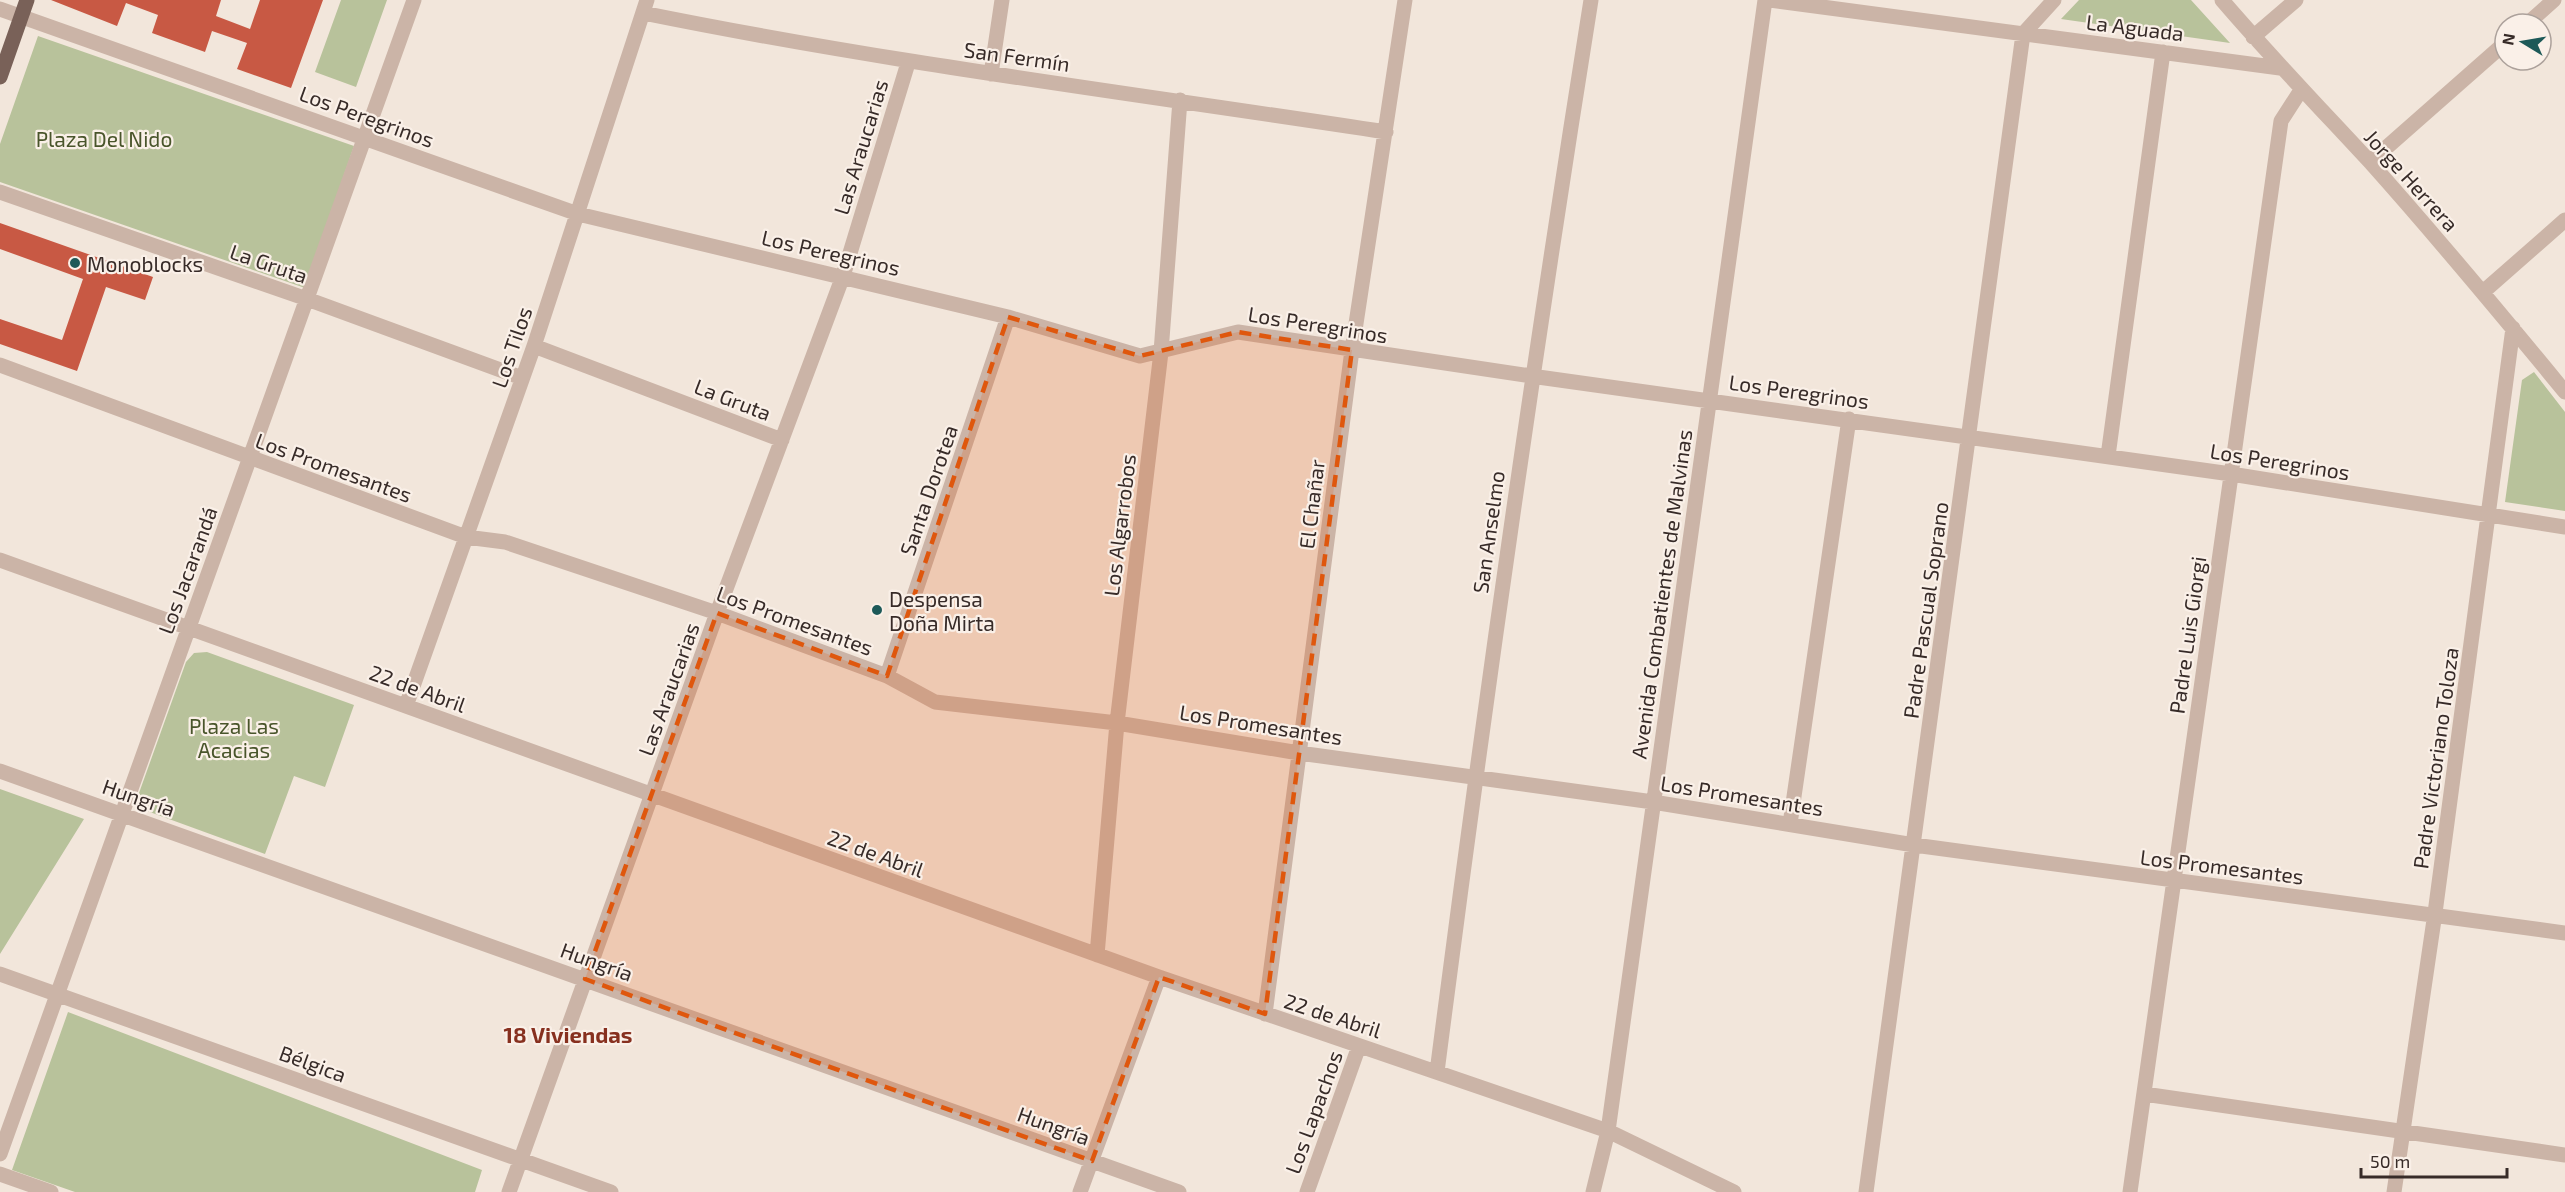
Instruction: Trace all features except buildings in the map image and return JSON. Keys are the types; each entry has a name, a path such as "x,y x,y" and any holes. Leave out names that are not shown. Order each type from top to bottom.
{"main road":[{"path":"0,77 27,0"}],"street":[{"name":"Los Jacarandá","path":"0,1154 414,0"},
{"path":"992,74 1002,0"},
{"name":"El Chañar","path":"1265,1014 1352,350 1405,0"},
{"name":"San Anselmo","path":"1437,1072 1531,376 1591,0"},
{"name":"Avenida Combatientes de Malvinas","path":"1593,1192 1608,1131 1765,0"},
{"name":"La Aguada","path":"1770,0 2280,68"},
{"path":"2023,34 2054,0"},
{"name":"Jorge Herrera","path":"2222,0 2280,68 2370,162 2483,292 2565,392"},
{"path":"2253,37 2296,0"},
{"path":"2540,12 2554,0"},
{"name":"San Fermín","path":"645,6 780,41 908,63 1180,100 1386,132"},
{"name":"Los Tilos","path":"406,706 534,346 645,6"},
{"name":"Los Peregrinos","path":"0,9 578,214 1008,317 1140,356 1238,332 1531,376 2231,474 2565,527"},
{"name":"Padre Pascual Soprano","path":"1866,1192 2023,34"},
{"path":"2108,456 2163,52"},
{"path":"2370,162 2493,54"},
{"name":"Las Araucarias","path":"509,1192 717,613 843,276 908,63"},
{"name":"Padre Luis Giorgi","path":"2130,1192 2281,121 2301,90"},
{"name":"Los Algarrobos","path":"1097,955 1117,723 1161,352 1180,100"},
{"name":"La Gruta","path":"0,192 307,299 522,378"},
{"path":"2483,292 2565,220"},
{"name":"Santa Dorotea","path":"888,676 1008,317"},
{"name":"Padre Victoriano Toloza","path":"2394,1192 2435,913 2513,328"},
{"name":"La Gruta","path":"534,346 782,440"},
{"name":"Los Promesantes","path":"0,365 466,537 505,542 717,613 888,676 935,702 1117,723 1299,753 1653,802 1914,845 2174,881 2435,913 2565,933"},
{"path":"1790,824 1849,419"},
{"name":"22 de Abril","path":"0,560 1097,955 1608,1131 1734,1192"},
{"name":"Hungría","path":"0,771 1179,1192"},
{"name":"Bélgica","path":"0,974 611,1192"},
{"path":"1080,1192 1159,977"},
{"name":"Los Lapachos","path":"1307,1192 1359,1046"},
{"path":"2144,1094 2565,1155"},
{"path":"0,1174 51,1192"}],"highlighted area":[{"path":"1008,317 1140,356 1238,332 1352,350 1265,1014 1159,977 1092,1161 585,979 717,613 887,676"}],"green space":[{"path":"341,0 387,0 356,87 315,72"},
{"path":"2079,0 2191,0 2230,43 2061,19"},
{"name":"Plaza Del Nido","path":"38,36 354,146 305,288 0,182 0,144"},
{"path":"2534,372 2565,412 2565,511 2505,502 2522,380"},
{"name":"Plaza Las Acacias","path":"207,652 354,705 325,787 294,776 265,854 147,811 139,804 139,793 186,662 194,653"},
{"path":"0,789 84,819 0,954"},
{"path":"68,1012 482,1170 475,1192 75,1192 12,1170"}],"place":[{"name":"Monoblocks","path":"75,263"},
{"name":"Despensa Doña Mirta","path":"877,610"}],"district":[{"name":"18 Viviendas","path":"568,1034"}]}
